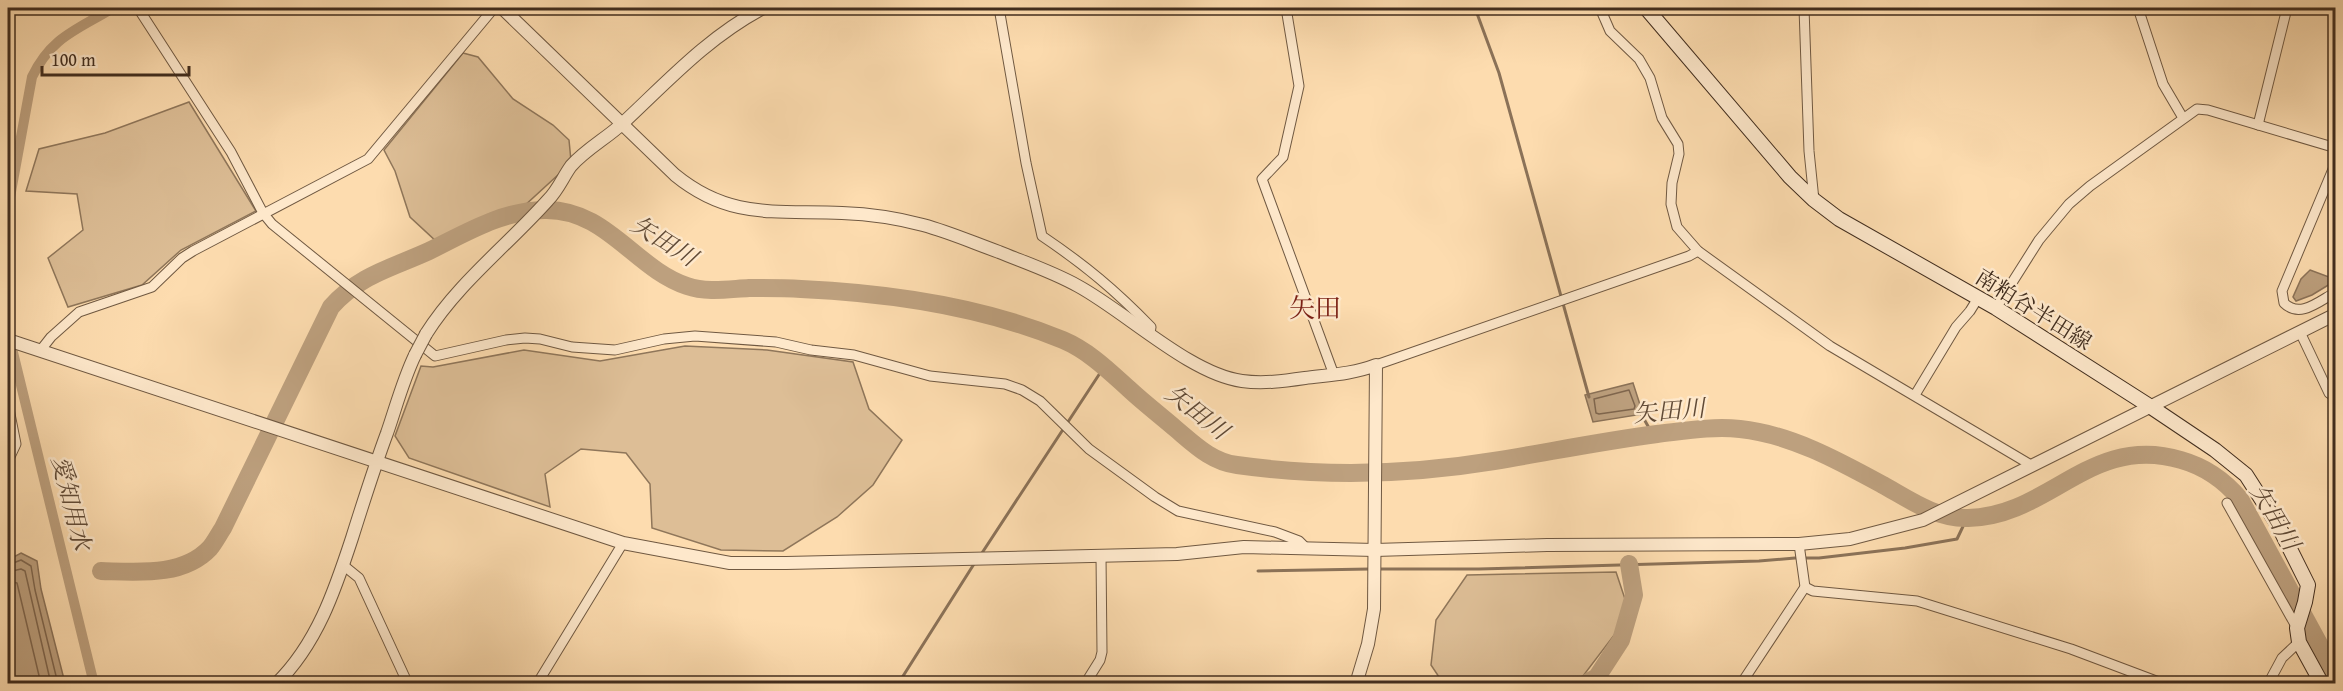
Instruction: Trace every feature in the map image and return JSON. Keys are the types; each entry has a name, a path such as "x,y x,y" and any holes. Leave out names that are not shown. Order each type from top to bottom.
{"main road":[{"name":"南粕谷半田線","path":"1646,8 1790,177 1814,200 1839,219 1996,308 2151,407 2215,450 2246,475 2292,551 2308,585 2298,635"},
{"path":"2298,635 2322,684"}],"street":[{"path":"138,8 231,152 263,213 272,224 435,356 525,338 540,339 572,347 615,350 664,339 695,336 776,342 811,350 854,355 950,380 1005,384 1040,400 1089,449 1178,511 1275,532 1299,541 1308,549"},
{"path":"40,351 51,337 79,312 152,287 182,258 372,156 419,96 494,8"},
{"path":"502,8 675,175 691,188 720,203 757,211 868,215 923,225 1047,271 1101,299 1196,364 1216,374 1241,381 1274,382 1334,375 1376,365 1698,251"},
{"path":"276,684 316,631 343,565 375,461 404,379 426,334 455,296 550,199 571,166 591,147 622,124 680,66 733,24 763,8"},
{"path":"999,8 1026,163 1042,236 1083,263 1113,288 1151,327 1150,333"},
{"path":"1286,8 1299,86 1283,157 1262,179 1334,375"},
{"path":"1600,8 1610,32 1639,59 1650,78 1662,118 1678,144 1679,154 1672,183 1671,204 1677,227 1698,251 1830,346 2031,465"},
{"path":"1804,8 1809,151 1814,200"},
{"path":"2138,8 2163,84 2183,118"},
{"path":"2258,125 2287,8"},
{"path":"1996,308 2039,240 2069,204 2197,109 2208,110 2336,148"},
{"path":"2336,162 2282,291 2284,303 2294,311 2301,311 2336,292"},
{"path":"1915,395 1956,327 1978,298"},
{"path":"8,340 623,543 730,563 1177,554 1244,547 1375,550 1547,545 1799,544 1850,539 1923,520 2336,314"},
{"path":"2300,332 2329,393 2336,398"},
{"path":"1356,684 1368,644 1374,609 1376,365"},
{"path":"8,404 16,444 8,461"},
{"path":"2227,503 2298,635 2268,684"},
{"path":"537,684 623,543"},
{"path":"1741,684 1805,587 1799,544"},
{"path":"1085,684 1100,660 1102,652 1101,556"},
{"path":"343,565 359,578 408,684"},
{"path":"1805,587 1813,591 1917,601 2070,649 2164,684"}],"shaded area":[{"path":"463,53 478,57 513,99 553,125 569,140 571,161 523,207 484,218 437,242 410,217 395,171 384,150"},
{"path":"189,102 256,211 181,250 142,285 68,307 48,258 83,230 77,194 26,191 39,149 105,133"},
{"path":"685,346 767,350 853,362 869,409 902,440 873,485 837,517 783,551 721,550 652,528 650,484 626,453 581,449 545,474 550,507 409,458 395,436 421,366 433,367 524,350 600,361"},
{"path":"1616,572 1626,602 1615,634 1580,680 1574,684 1443,683 1431,665 1436,620 1467,575"}],"water":[{"path":"2310,270 2329,277 2330,284 2296,301 2293,297 2301,279"},
{"path":"1633,383 1643,414 1593,422 1585,395"},
{"path":"21,553 37,561 41,589 65,683 8,683 8,560"}],"waterway":[{"name":"愛知用水","path":"8,208 32,77 39,63 56,43 113,8"},
{"path":"1475,8 1499,73 1589,397"},
{"name":"矢田川","path":"101,571 159,571 187,564 210,548 223,528 331,307 353,287 377,273 484,224 513,214 544,210 566,212 585,219 603,229 668,278 695,288 718,290 788,288 868,294 934,303 1032,328 1063,340 1090,356 1197,447 1212,457 1237,465 1334,473 1398,472 1462,466 1657,434 1730,428 1777,436 1796,443 1849,467 1924,508 1945,515 1968,518 1997,514 2023,505 2095,466 2121,458 2149,455 2181,460 2199,466 2214,475 2240,499 2336,675"},
{"name":"愛知用水","path":"8,332 94,684"},
{"path":"980,556 1104,367"},
{"path":"1640,412 1653,435"},
{"path":"1377,569 1479,569 1819,558 1905,548 1957,539 1967,518"},
{"path":"898,684 974,564"},
{"path":"1585,684 1597,677 1621,640 1634,595 1629,564"},
{"path":"1258,571 1370,569"}],"district":[{"name":"矢田","path":"1315,308"}]}
